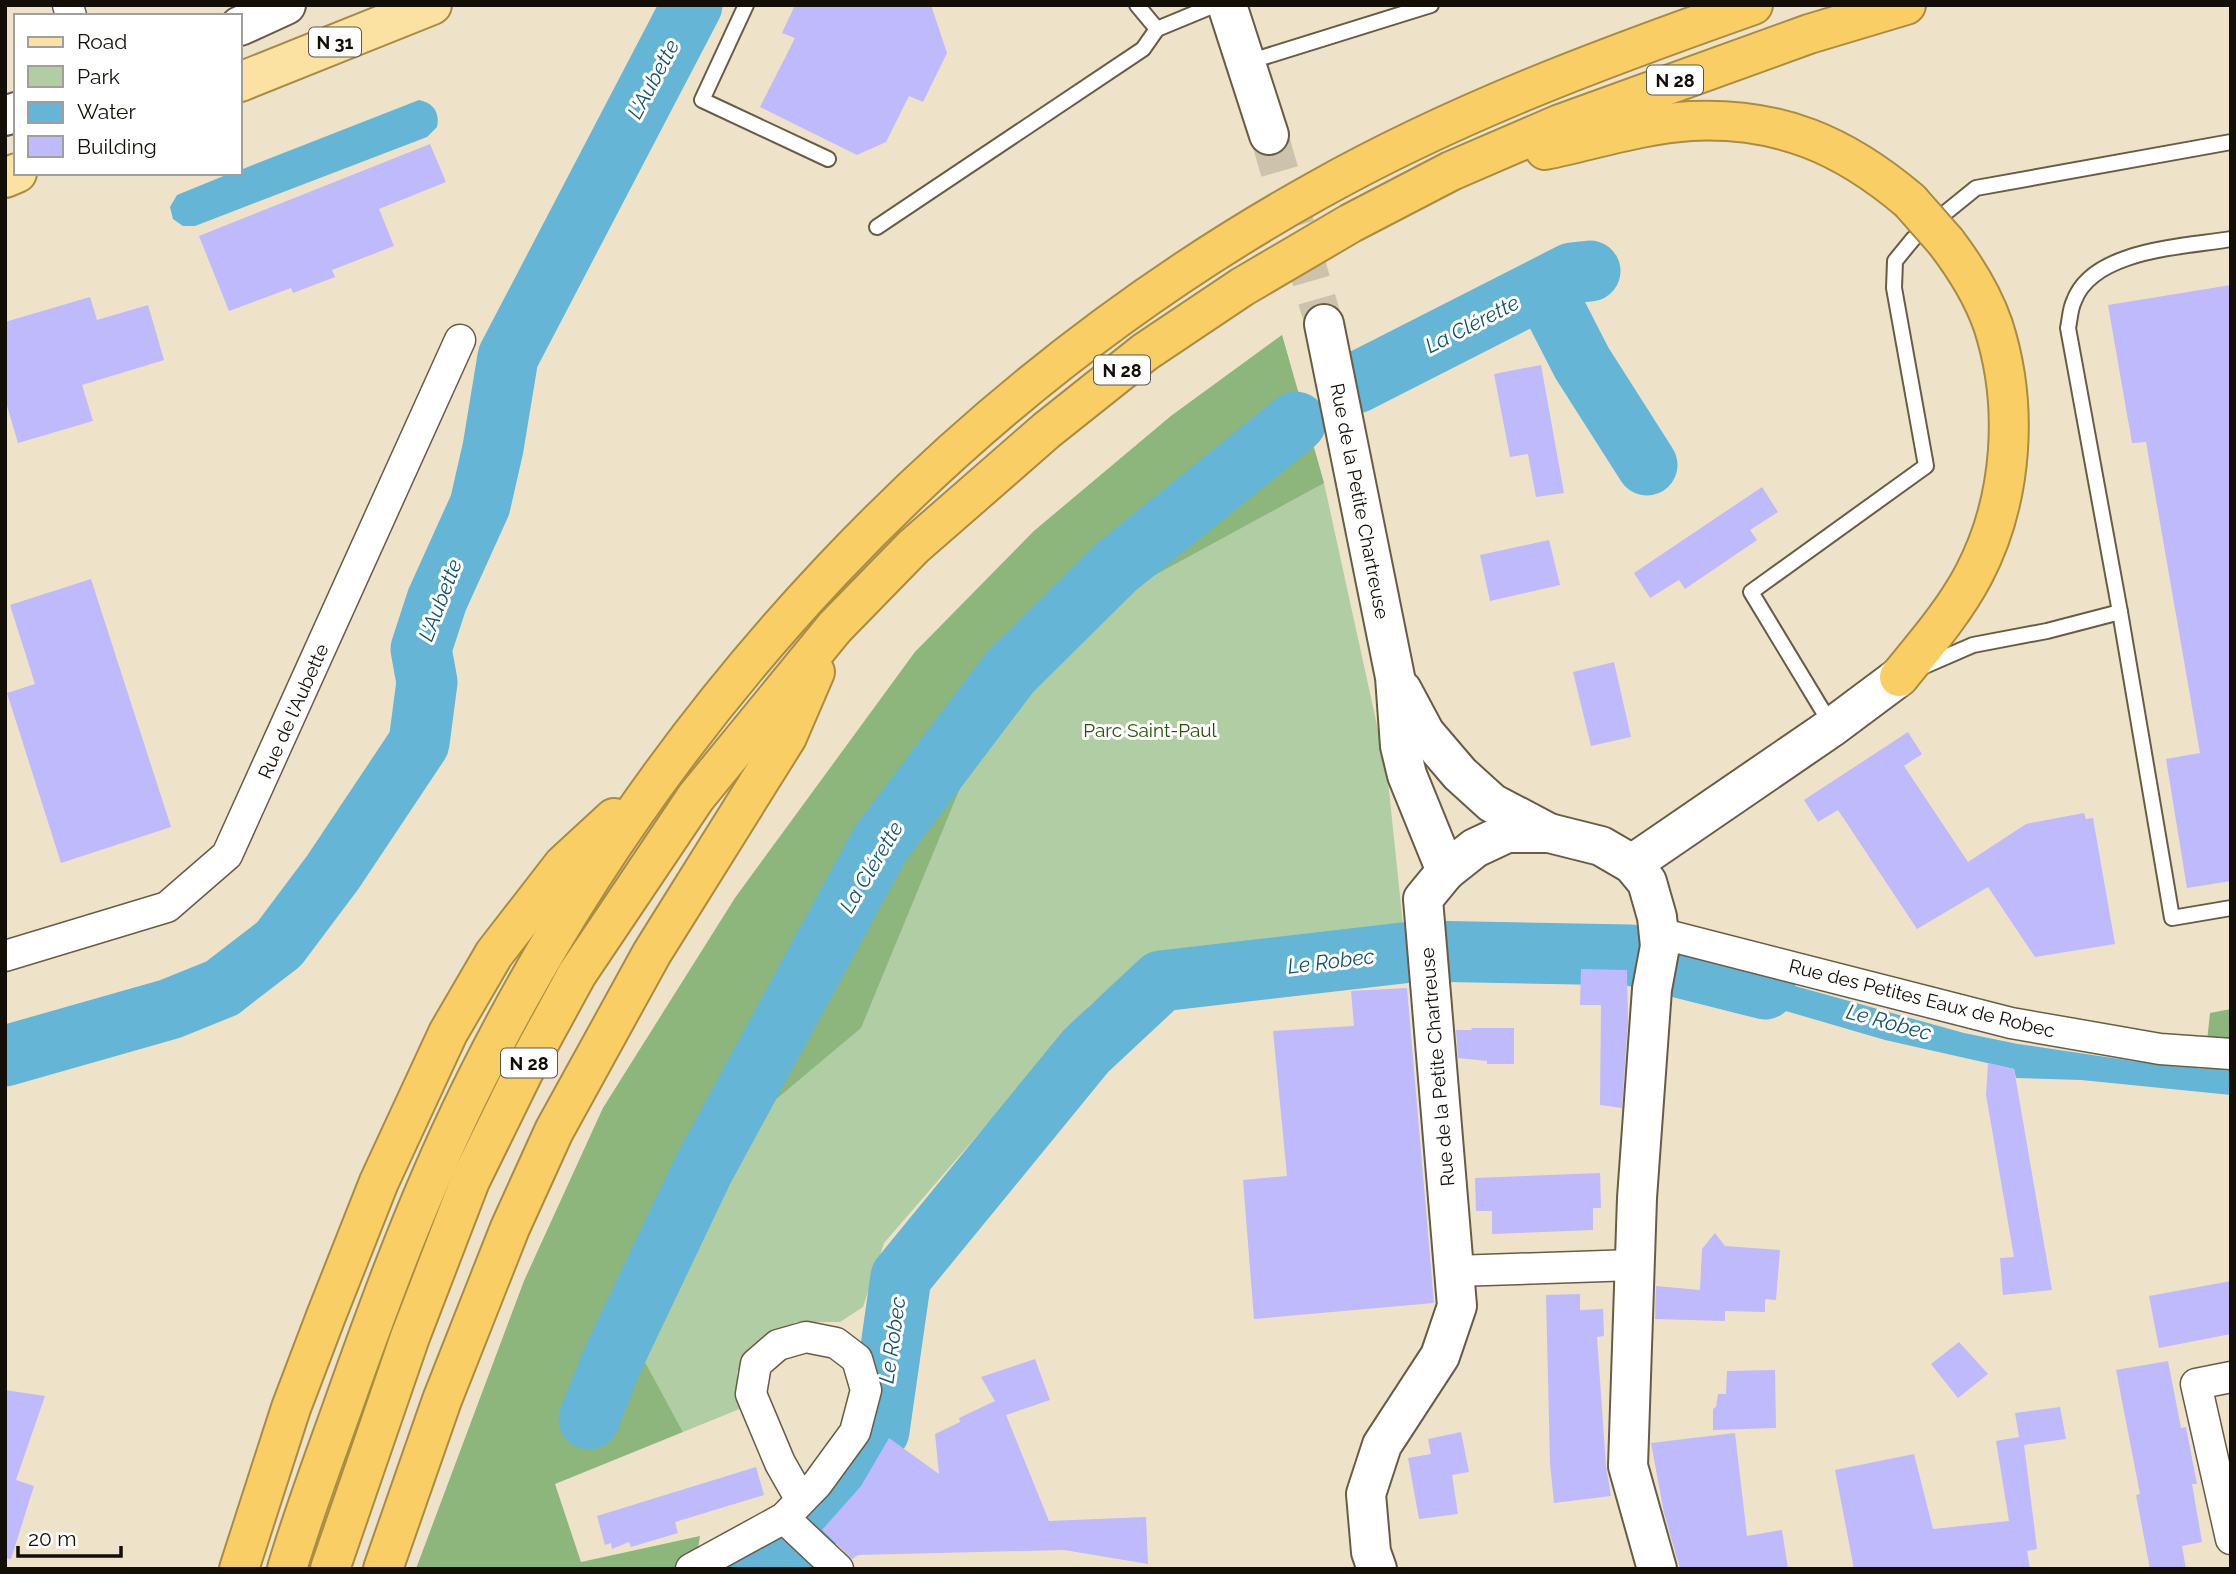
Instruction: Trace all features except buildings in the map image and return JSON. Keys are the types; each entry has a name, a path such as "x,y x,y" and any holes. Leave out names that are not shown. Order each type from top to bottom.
{"highway":[{"path":"1594,61 1681,5"},
{"name":"N 28","path":"290,1558 376,1313 426,1185 479,1074 576,901 662,775 767,641 857,542 976,432 1064,357 1203,258 1320,188 1508,96 1594,61 1753,5"},
{"name":"N 28","path":"331,1564 411,1336 470,1181 523,1073 577,974 696,797 835,627 913,547 974,492 1145,352 1242,287 1351,223 1451,171 1560,124 1809,34 1906,5"},
{"path":"1451,171 1654,127 1689,121 1724,121 1791,132 1818,141 1848,155 1910,201 1946,242 1970,276 1993,324 2005,375 2009,449 2002,492 1990,535 1975,572 1953,610 1899,677"},
{"path":"383,1569 442,1399 510,1228 554,1131 652,953 787,737 835,627"},
{"path":"241,1564 291,1408 326,1316 379,1182 448,1033 494,954 563,865 662,775"}],"main road":[{"name":"N 31","path":"242,81 432,5"}],"street":[{"path":"242,25 286,5"},
{"path":"1227,5 1269,135"},
{"name":"Rue de la Petite Chartreuse","path":"1324,324 1395,677 1400,746 1406,775 1446,870"},
{"name":"Rue de l'Aubette","path":"5,956 167,907 227,855 460,340"},
{"name":"Rue de la Petite Chartreuse","path":"1395,677 1425,733 1460,774 1492,803 1549,833 1601,846 1632,864 1647,883 1657,916 1658,953 1634,1265 1628,1466 1657,1569"},
{"path":"1632,864 1832,727 1899,677"},
{"name":"Rue de la Petite Chartreuse","path":"1377,1569 1371,1552 1366,1494 1382,1445 1440,1356 1457,1306 1423,898 1446,870 1475,848 1507,833 1549,833"},
{"name":"Rue des Petites Eaux de Robec","path":"1658,953 2011,1023 2160,1049 2231,1054"},
{"path":"1455,1271 1634,1265"},
{"path":"691,1569 793,1515 855,1432 866,1390 857,1359 836,1343 806,1337 778,1345 756,1364 751,1394 780,1463 793,1515 828,1559"},
{"path":"2231,1377 2196,1384 2231,1539"}],"lane":[{"path":"746,5 702,100 828,159"},
{"path":"1137,5 1157,29"},
{"path":"877,227 1143,49 1157,29 1216,5"},
{"path":"1247,62 1431,5"},
{"path":"1832,727 1751,592 1926,466 1894,288 1895,261 1913,239 1976,188 2231,142"},
{"path":"2231,239 2142,254 2113,262 2090,277 2074,299 2068,328 2172,918 2231,908"},
{"path":"1899,677 1973,645 2047,631 2120,612"}],"green space":[{"name":"Parc Saint-Paul","path":"1282,335 1324,483 1387,771 1403,925 1293,943 1151,955 1090,1005 884,1243 863,1307 840,1322 796,1322 762,1338 737,1372 742,1408 683,1432 627,1330 416,1569 524,1281 603,1108 735,898 915,652 1034,531 1171,416"},
{"path":"1282,335 1324,483 1098,606 1005,679 861,1028 718,1148 627,1329 683,1432 555,1484 581,1562 700,1536 696,1561 673,1569 416,1569 524,1281 603,1108 735,898 915,652 1034,531 1171,416"},
{"path":"2231,1009 2231,1071 2204,1070 2210,1013"}],"water":[{"path":"419,100 432,106 438,117 437,127 427,137 195,226 183,226 173,219 170,207 177,195 226,175 242,175 242,169"},
{"path":"1683,955 1964,1033 2018,1044 2160,1065 2231,1071 2231,1095 2081,1080 2016,1078 2014,1069 1885,1040 1683,981"}],"waterway":[{"name":"L'Aubette","path":"5,1056 170,1009 222,988 279,944 333,872 419,743 427,682 421,649 437,600 480,505 493,448 508,357 692,5"},
{"name":"La Clérette","path":"1356,383 1572,273 1590,271"},
{"path":"1544,289 1582,363 1647,465"},
{"name":"La Clérette","path":"589,1419 612,1361 703,1170 880,844 1010,672 1115,568 1296,422"},
{"name":"Le Robec","path":"749,1569 789,1545 810,1528 879,1431 901,1277 1086,1051 1161,981 1420,951 1630,955 1765,989"}],"tunnel":[{"path":"1269,135 1324,324"}]}
